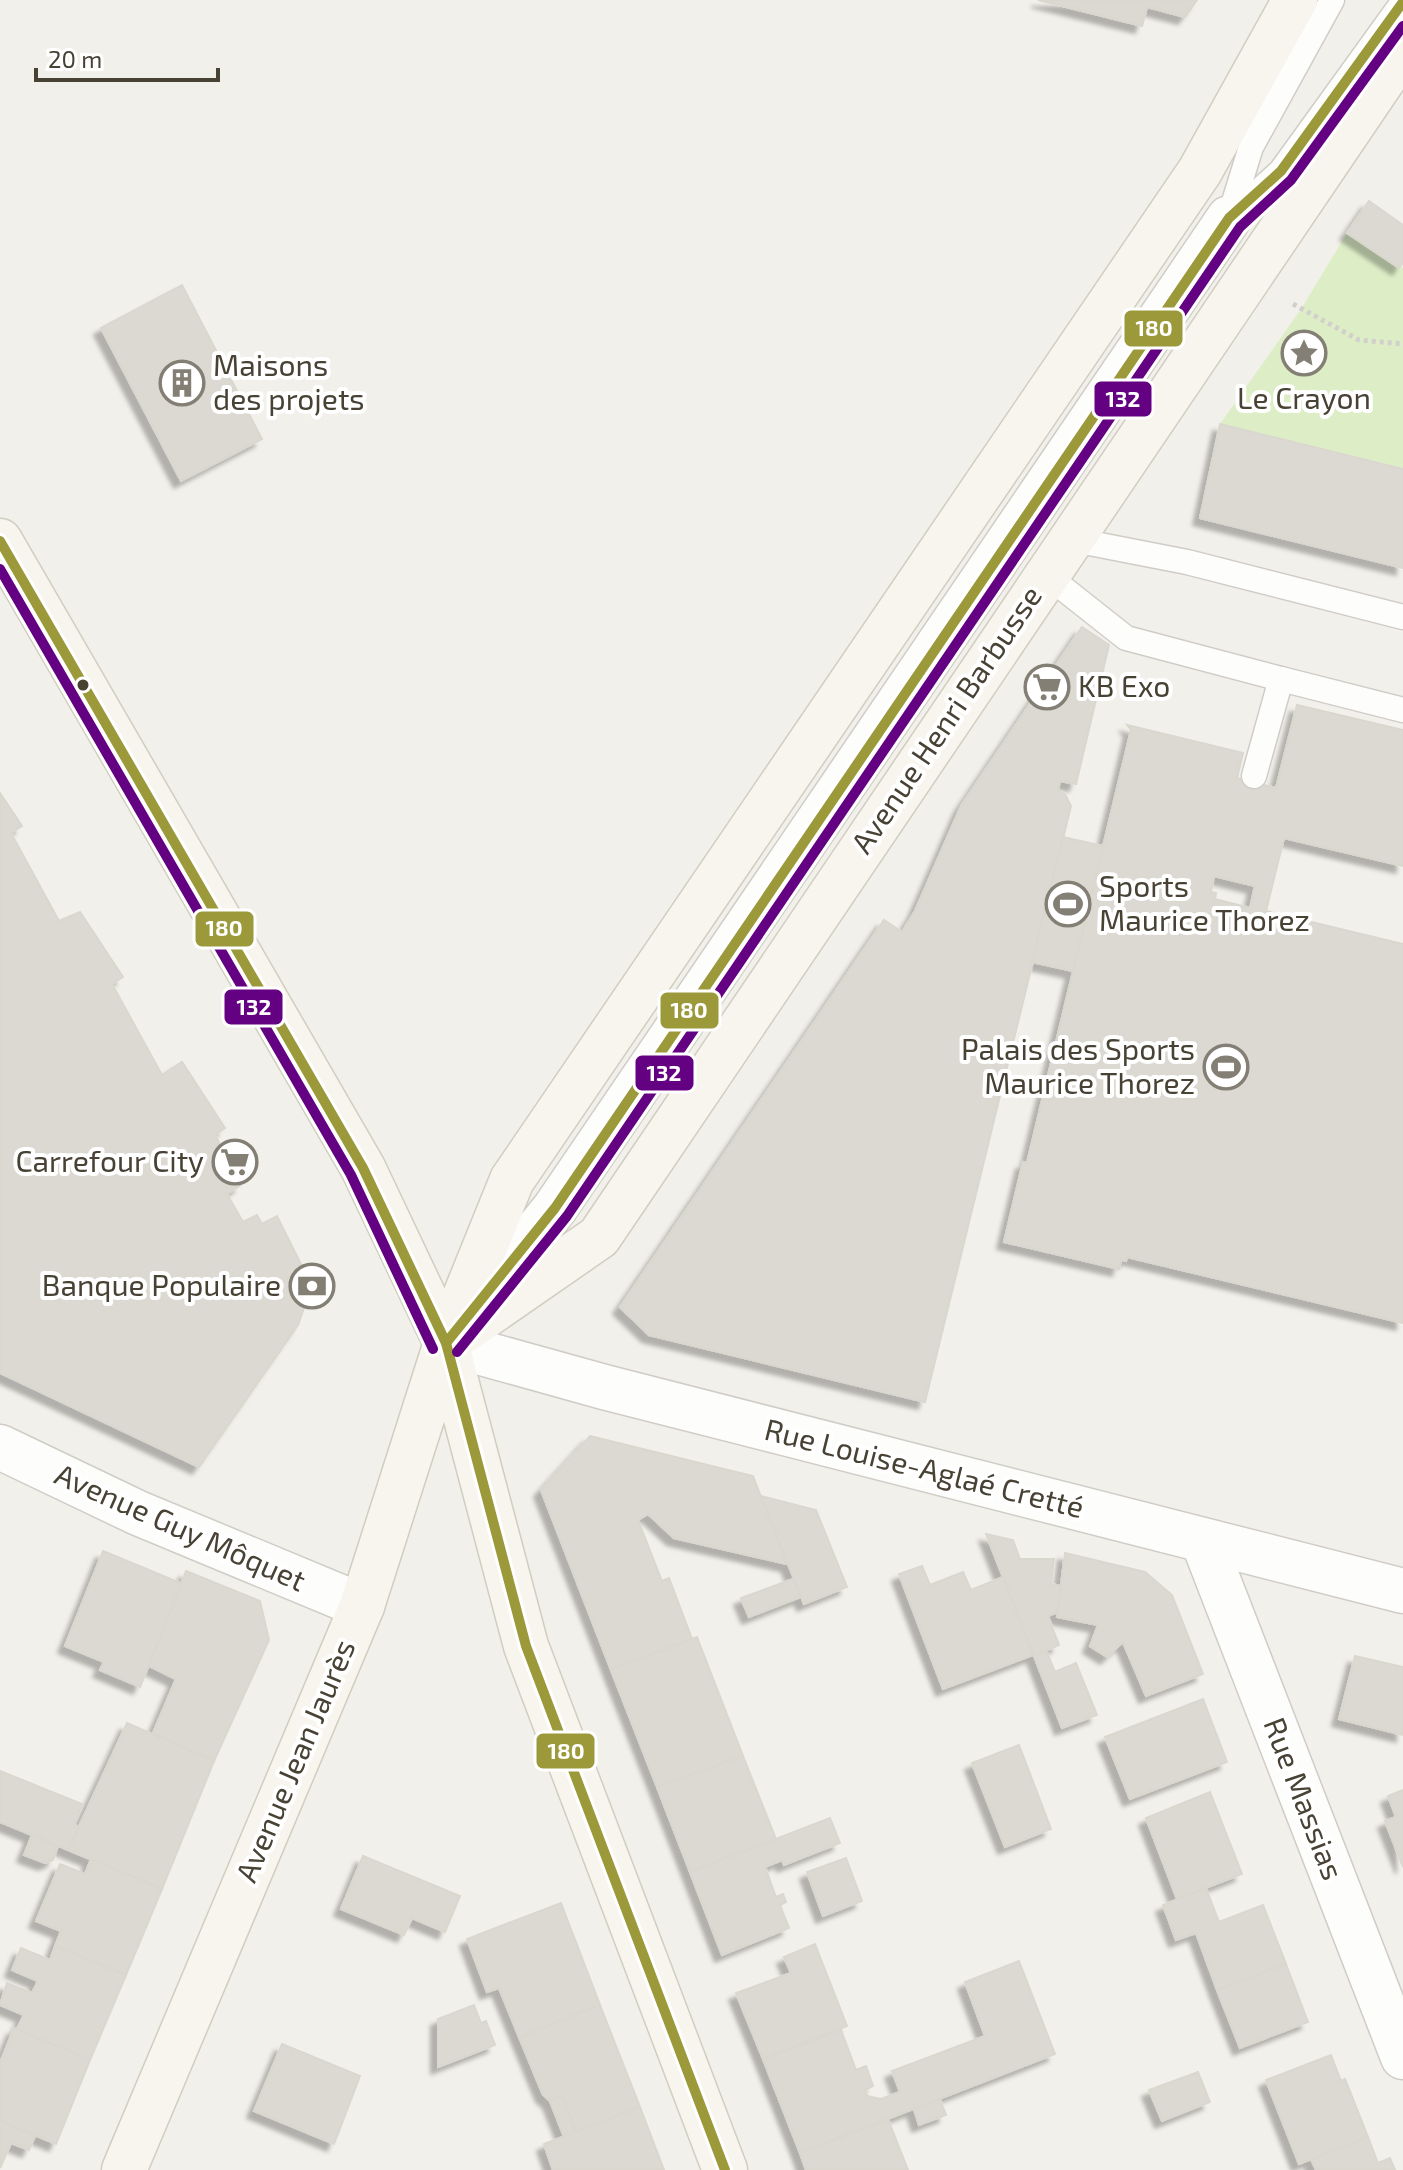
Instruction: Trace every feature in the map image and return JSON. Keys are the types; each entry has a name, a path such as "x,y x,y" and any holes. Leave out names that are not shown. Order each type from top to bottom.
{"main road":[{"path":"446,1343 512,1180 1200,171 1295,0"},
{"name":"Avenue Henri Barbusse","path":"446,1343 599,1237 1403,50"},
{"path":"0,541 363,1168 446,1343 526,1646 725,2170"},
{"name":"Avenue Jean Jaurès","path":"124,2170 362,1606 446,1343"}],"street":[{"name":"Avenue Henri Barbusse","path":"446,1343 555,1208 1229,218"},
{"name":"Rue Louise-Aglaé Cretté","path":"446,1343 1403,1591"},
{"name":"Avenue Guy Môquet","path":"0,1447 138,1513 362,1606"},
{"name":"Rue Massias","path":"1203,1541 1403,2057"}],"lane":[{"name":"Avenue Henri Barbusse","path":"1229,218 1251,147 1332,0"},
{"name":"Avenue Henri Barbusse","path":"1229,218 1281,171 1403,2"},
{"path":"1057,557 1187,562 1403,617"},
{"path":"1057,557 1126,638 1403,710"},
{"path":"1254,776 1281,679"}],"path":[{"path":"1289,302 1359,340 1403,344"}],"green space":[{"path":"1347,233 1403,268 1403,469 1220,424 1301,309"}],"building":[{"path":"1038,0 1197,0 1185,17 1147,7 1142,26"},
{"path":"1369,201 1403,225 1403,263 1399,268 1347,233"},
{"name":"Maisons des projets","path":"182,285 262,439 181,481 101,328"},
{"path":"1220,424 1403,469 1403,568 1200,518"},
{"path":"1082,627 1109,645 1076,784 1060,781 1058,790 1065,794 1071,806 925,1402 649,1335 620,1307 884,920 902,932 915,911 961,806"},
{"name":"Palais des Sports Maurice Thorez","path":"1297,705 1403,730 1403,866 1284,838 1266,911 1403,944 1403,1323 1127,1257 1126,1261 1121,1260 1119,1269 1004,1242 1023,1162 1027,1163 1131,730 1127,725 1243,753 1237,778 1276,788","holes":["1214,876 1255,886 1250,908 1215,899 1216,893 1211,892"]},
{"path":"0,793 22,826 11,833 59,921 80,912 123,977 112,984 162,1075 182,1062 225,1128 215,1135 241,1185 227,1194 243,1222 257,1215 262,1224 277,1216 312,1286 300,1292 305,1305 298,1325 199,1467 0,1373"},
{"name":"Sports Maurice Thorez","path":"1063,837 1103,846 1073,971 1032,962"},
{"path":"590,1436 753,1476 787,1564 674,1538 648,1514 638,1520 662,1581 669,1578 692,1639 611,1670 541,1490"},
{"path":"761,1496 816,1510 847,1587 804,1604"},
{"path":"986,1534 1013,1540 1020,1559 1054,1559 1051,1584 1061,1586 1058,1612 1048,1616 1059,1645 1034,1656"},
{"path":"103,1551 183,1584 140,1687 100,1670 104,1662 65,1646"},
{"path":"1065,1553 1145,1572 1172,1595 1203,1674 1146,1696 1123,1642 1107,1657 1090,1646 1098,1625 1057,1617"},
{"path":"922,1566 930,1585 963,1572 971,1590 1003,1577 1033,1655 943,1689 899,1574"},
{"path":"186,1571 260,1601 269,1640 214,1761 153,1733 176,1679 149,1666"},
{"path":"793,1579 801,1597 749,1617 741,1598"},
{"path":"697,1637 743,1756 657,1787 611,1670"},
{"path":"1046,1650 1055,1672 1076,1663 1097,1715 1062,1728 1034,1656"},
{"path":"1355,1656 1403,1667 1403,1735 1339,1719"},
{"path":"1203,1699 1227,1762 1130,1799 1105,1737"},
{"path":"127,1723 214,1761 162,1889 68,1850"},
{"path":"1019,1745 1051,1829 1005,1847 972,1763"},
{"path":"743,1756 776,1839 690,1872 657,1787"},
{"path":"0,1771 82,1804 74,1825 79,1827 68,1850 0,1822"},
{"path":"1403,1790 1403,1867 1385,1821 1396,1817 1388,1796"},
{"path":"1210,1792 1242,1874 1177,1899 1146,1818"},
{"path":"830,1818 840,1843 784,1865 782,1860 765,1867 776,1897 783,1894 786,1902 780,1905 789,1928 722,1955 690,1872"},
{"path":"32,1835 58,1846 53,1860 45,1863 24,1855"},
{"path":"363,1856 460,1896 445,1932 412,1918 404,1935 341,1909"},
{"path":"846,1858 862,1901 823,1916 807,1872"},
{"path":"91,1859 162,1889 126,1975 55,1946 61,1931 36,1921 60,1864 85,1874"},
{"path":"1206,1888 1219,1922 1263,1905 1286,1964 1217,1990 1196,1933 1176,1940 1163,1905"},
{"path":"561,1903 600,2005 519,2037 499,1988 487,1992 467,1939"},
{"path":"815,1944 847,2026 763,2059 736,1993 791,1973 784,1957"},
{"path":"55,1946 126,1975 90,2060 17,2029 24,2015 0,2005 7,1983 32,1993 38,1981 12,1970 21,1948 50,1960"},
{"path":"1019,1961 1055,2054 800,2153 763,2059 841,2030 856,2070 866,2066 873,2086 865,2090 867,2096 881,2099 900,2092 892,2071 985,2036 965,1982"},
{"path":"1286,1964 1308,2022 1240,2048 1217,1990"},
{"path":"474,2005 481,2023 486,2021 495,2045 438,2067 438,2019"},
{"path":"600,2005 640,2107 576,2132 562,2096 550,2101 543,2095 519,2037"},
{"path":"14,2028 90,2060 56,2144 0,2121 0,2063"},
{"path":"282,2044 360,2076 334,2144 254,2111"},
{"path":"1331,2055 1341,2081 1345,2079 1368,2137 1299,2164 1266,2080"},
{"path":"1198,2072 1210,2102 1162,2121 1149,2090"},
{"path":"562,2096 576,2132 564,2137 550,2101"},
{"path":"940,2099 946,2115 919,2125 914,2109"},
{"path":"640,2107 664,2170 553,2170 544,2144"},
{"path":"888,2119 908,2170 806,2170 800,2153"},
{"path":"0,2121 35,2136 29,2150 11,2143 0,2168"},
{"path":"1368,2137 1378,2163 1390,2158 1395,2170 1316,2170 1311,2159"}],"transit line":[{"name":"180","path":"446,1343 555,1208 1229,218 1281,171 1403,2"},
{"name":"132","path":"457,1352 567,1216 1240,227 1291,180 1403,26"},
{"name":"180","path":"0,541 363,1168 446,1343 526,1646 725,2170"},
{"name":"132","path":"0,569 351,1175 433,1349"}],"place":[{"name":"Le Crayon","path":"1304,353"},
{"name":"Maisons des projets","path":"182,383"},
{"name":"KB Exo","path":"1047,687"},
{"name":"Sports Maurice Thorez","path":"1068,904"},
{"name":"Palais des Sports Maurice Thorez","path":"1226,1067"},
{"name":"Carrefour City","path":"235,1162"},
{"name":"Banque Populaire","path":"312,1286"}]}
